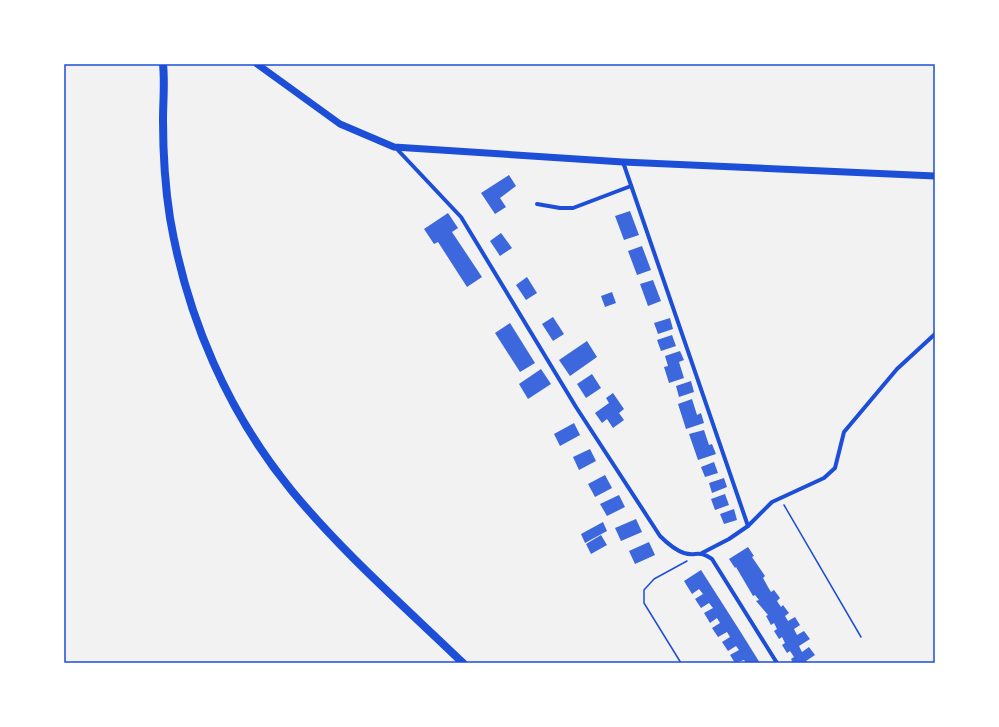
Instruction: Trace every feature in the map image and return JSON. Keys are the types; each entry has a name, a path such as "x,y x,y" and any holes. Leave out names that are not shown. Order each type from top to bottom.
{"main road":[{"path":"163,64 164,157 170,218 182,274 192,307 218,374 239,414 262,451 304,505 336,540 463,663"},
{"path":"164,79 168,64"},
{"path":"257,64 340,124 394,147 623,162 935,176"}],"street":[{"path":"394,147 461,217 576,407 660,536 671,546 686,554 702,553 730,539 748,526 772,502 824,478 835,468 844,432 897,369 935,334"},
{"path":"623,162 748,526"},
{"path":"537,204 560,208 573,208 631,186"},
{"path":"702,553 712,559 777,663"}],"path":[{"path":"780,498 861,636"},
{"path":"682,663 644,603 644,590 654,578 689,560"}],"building":[{"path":"509,175 516,186 500,198 506,207 495,214 481,193"},
{"path":"630,211 639,235 624,240 615,216"},
{"path":"448,213 458,228 452,232 482,277 467,287 438,242 434,244 424,229"},
{"path":"501,233 512,248 500,256 490,241"},
{"path":"642,246 651,270 637,275 628,251"},
{"path":"527,277 537,293 526,300 516,285"},
{"path":"653,280 661,301 648,306 640,284"},
{"path":"612,292 616,303 605,307 601,296"},
{"path":"553,317 564,334 553,341 542,324"},
{"path":"670,318 673,329 658,334 654,323"},
{"path":"510,323 535,363 520,372 495,333"},
{"path":"672,335 676,346 661,351 657,340"},
{"path":"587,341 597,357 570,376 559,360"},
{"path":"680,351 684,360 679,362 684,378 669,383 664,367 668,366 665,356"},
{"path":"541,369 551,384 528,399 519,384"},
{"path":"592,374 601,388 586,398 577,384"},
{"path":"691,381 694,392 679,397 676,386"},
{"path":"613,393 624,409 619,413 624,420 613,428 607,419 602,423 595,413 609,403 606,398"},
{"path":"692,399 697,415 701,413 704,423 686,429 678,404"},
{"path":"574,423 580,435 560,446 554,434"},
{"path":"704,430 709,445 712,444 716,454 698,460 689,434"},
{"path":"590,449 596,461 579,470 573,457"},
{"path":"714,462 718,473 705,477 701,467"},
{"path":"605,475 612,488 595,497 588,484"},
{"path":"724,478 727,487 712,493 709,483"},
{"path":"725,494 729,505 715,510 711,499"},
{"path":"619,495 625,507 607,516 600,504"},
{"path":"734,509 737,520 724,524 720,514"},
{"path":"636,519 642,532 621,541 615,528"},
{"path":"603,522 607,531 585,543 581,534"},
{"path":"601,535 607,545 591,554 586,544"},
{"path":"649,542 655,555 635,564 629,551"},
{"path":"748,547 754,556 752,557 765,576 763,578 771,592 774,590 780,598 777,601 781,607 783,605 789,613 785,616 788,621 795,617 800,625 794,629 797,635 804,631 810,639 799,646 802,652 809,647 815,655 806,661 808,663 793,663 791,659 794,657 790,651 787,653 782,645 785,643 782,637 779,639 774,631 777,629 774,623 771,625 766,616 768,615 756,601 759,600 755,595 753,596 736,567 735,568 729,559"},
{"path":"701,570 760,663 746,663 744,660 735,663 730,655 739,650 736,646 728,651 722,642 730,637 727,632 718,637 712,628 720,623 717,618 710,623 704,613 713,608 709,603 701,608 695,599 703,594 699,589 692,594 684,581"}]}
